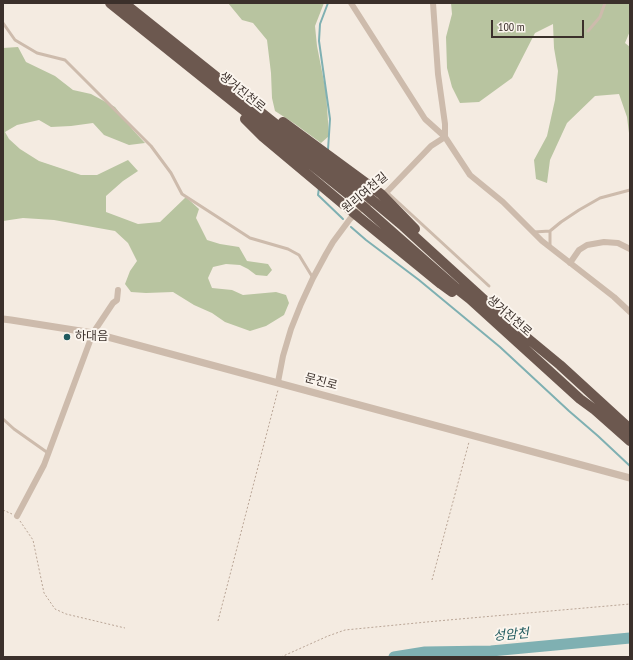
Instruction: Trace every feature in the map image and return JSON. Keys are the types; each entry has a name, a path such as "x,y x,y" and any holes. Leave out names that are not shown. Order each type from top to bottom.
{"highway":[{"name":"생거진천로","path":"110,3 209,82 361,198 377,205 403,226 514,327 560,365 630,429"},
{"name":"생거진천로","path":"124,3 239,95 361,198 370,212 470,299 580,399 595,410 630,441"},
{"path":"209,82 263,137 441,284 495,322"},
{"path":"239,95 283,122 385,194 488,303"}],"street":[{"path":"352,3 425,119 445,137 470,175 503,202 550,248 614,297 630,312"},
{"path":"433,3 438,74 445,124 445,137"},
{"name":"원리여천길","path":"278,382 283,356 291,329 313,278 333,242 350,219 363,206 385,194 431,146 445,137"},
{"path":"570,263 579,250 587,245 604,242 618,243 630,249"},
{"path":"17,516 44,465 93,333 117,300 118,290"},
{"name":"문진로","path":"3,319 93,333 630,478"}],"lane":[{"path":"588,31 600,17 605,3"},
{"path":"3,23 15,40 37,53 64,60 151,146 171,174 182,194 250,238 288,249 299,255 313,278"},
{"path":"533,232 550,232 561,222 600,198 630,190"},
{"path":"385,194 489,286"},
{"path":"550,232 550,248"},
{"path":"3,419 14,429 48,453"}],"path":[{"path":"218,621 278,392 278,382"},
{"path":"432,580 471,435"},
{"path":"3,510 17,516 33,540 44,593 55,609 66,614 125,628"},
{"path":"281,657 345,630 630,604"}],"green space":[{"path":"228,3 324,3 315,26 317,46 326,92 329,136 321,143 275,111 272,98 267,40 253,23 242,20"},
{"path":"451,3 630,3 630,31 625,43 630,47 630,141 627,117 619,94 595,96 567,123 550,160 547,183 536,179 534,160 547,136 555,100 558,71 554,48 553,24 535,33 512,78 479,102 460,103 452,87 447,68 446,37 452,14"},
{"path":"18,47 26,62 55,76 73,90 91,94 115,107 145,143 129,145 104,135 93,123 51,127 39,120 17,125 5,132 9,139 20,149 39,161 81,175 97,175 128,160 138,171 123,181 106,196 106,212 138,224 160,222 186,197 199,209 196,218 207,240 239,247 247,261 268,264 272,270 267,276 256,275 240,265 226,264 213,267 208,278 212,288 232,290 243,295 276,292 286,295 289,303 284,315 266,326 250,331 225,322 212,313 194,305 173,292 131,292 125,284 130,271 137,261 128,243 115,231 54,220 23,218 3,221 3,48"}],"waterway":[{"path":"328,3 320,24 319,41 330,119 328,150"},
{"path":"319,188 318,195 343,219"},
{"path":"351,227 419,280 500,347 630,466"},
{"name":"성암천","path":"394,657 425,652 491,651 630,638"}],"place":[{"name":"하대음","path":"67,337"}]}
